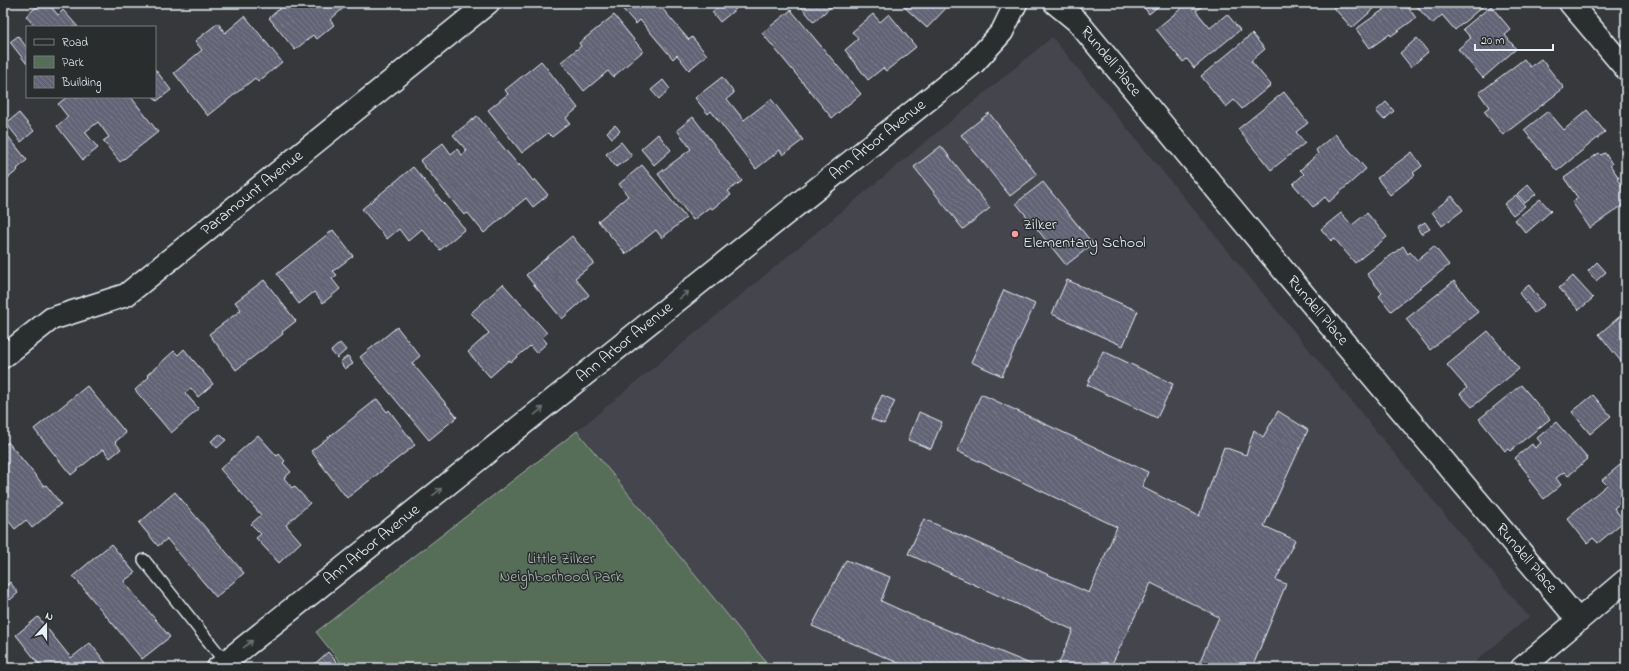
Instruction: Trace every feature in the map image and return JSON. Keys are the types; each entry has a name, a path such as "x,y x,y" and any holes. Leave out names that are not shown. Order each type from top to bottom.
{"street":[{"name":"Paramount Avenue","path":"3,357 51,319 126,295 488,3"},
{"name":"Ann Arbor Avenue","path":"222,665 974,63 1002,32 1016,3"},
{"name":"Rundell Place","path":"1055,3 1077,21 1279,265 1578,620"},
{"path":"1570,3 1626,69"},
{"path":"1522,668 1626,580"}],"lane":[{"path":"144,560 222,665"}],"shaded area":[{"name":"Zilker Elementary School","path":"1052,37 1529,617 1468,668 771,668 577,431"}],"green space":[{"name":"Little Zilker Neighborhood Park","path":"577,431 771,668 345,668 316,632"}],"building":[{"path":"41,3 48,3 58,15 63,10 77,26 34,26 26,16"},
{"path":"286,3 349,3 330,20 334,25 317,39 313,35 295,50 269,18"},
{"path":"621,3 656,3 689,40 692,37 707,55 689,70 677,55 673,59 640,20 636,24 619,5"},
{"path":"661,3 671,3 666,8"},
{"path":"714,3 743,3 720,22 712,12 718,7"},
{"path":"798,3 832,3 833,5 814,22"},
{"path":"900,3 951,3 927,28"},
{"path":"1141,3 1162,3 1149,14"},
{"path":"1188,3 1206,3 1196,11 1210,28 1227,14 1240,30 1194,68 1187,59 1183,62 1156,29"},
{"path":"1338,3 1372,3 1376,7 1352,28 1333,7"},
{"path":"1393,3 1405,3 1416,18 1391,36 1390,34 1370,48 1356,29"},
{"path":"1414,3 1481,3 1483,6 1455,30 1442,15 1432,24"},
{"path":"1491,6 1511,30 1505,35 1516,49 1483,78 1458,49 1471,38 1463,29"},
{"path":"791,10 861,94 832,118 762,33"},
{"path":"873,14 880,22 889,14 916,47 886,71 883,68 868,80 845,50 858,39 852,32"},
{"path":"614,15 643,51 613,77 608,71 584,91 561,62 581,46 579,43"},
{"path":"245,16 282,62 258,82 255,78 208,116 174,73 202,50 195,41 218,23 225,33"},
{"path":"1252,34 1265,49 1251,61 1271,85 1242,109 1234,100 1226,107 1201,76"},
{"path":"18,36 26,47 26,63 10,42"},
{"path":"1417,38 1428,52 1411,67 1400,53"},
{"path":"1524,59 1530,67 1541,59 1564,88 1503,135 1484,111 1489,107 1479,93"},
{"path":"541,61 578,108 566,118 570,123 552,137 548,133 522,153 488,110 508,94 505,90"},
{"path":"156,70 171,90 157,101 155,98 156,98"},
{"path":"722,77 734,93 727,99 744,120 771,99 803,140 783,155 780,150 756,169 711,111 708,114 695,98"},
{"path":"663,80 670,89 659,99 651,90"},
{"path":"1284,92 1308,123 1296,132 1305,143 1271,170 1238,129"},
{"path":"66,98 132,98 158,132 120,162 103,141 109,137 98,122 85,132 98,148 83,160 57,126 68,117 58,104"},
{"path":"1386,102 1394,111 1384,120 1376,111"},
{"path":"1587,110 1605,132 1557,171 1524,130 1548,111 1564,130"},
{"path":"19,113 34,131 21,142 6,123"},
{"path":"989,113 1037,175 1010,196 961,135"},
{"path":"477,116 519,166 520,164 533,181 535,179 548,195 533,207 526,198 484,233 468,213 464,215 420,161 443,143 451,154 457,149 462,155 467,151 453,135"},
{"path":"693,117 742,181 728,191 731,195 712,209 710,207 693,220 658,174 691,149 677,130"},
{"path":"615,125 620,131 612,138 607,132"},
{"path":"3,130 27,160 17,169 18,170 3,182"},
{"path":"658,134 671,150 654,165 641,149"},
{"path":"1335,134 1366,169 1329,202 1325,197 1313,207 1293,184 1304,174 1300,170 1318,154 1316,150"},
{"path":"621,142 632,156 616,167 606,154"},
{"path":"941,146 990,208 963,229 914,167"},
{"path":"1412,152 1422,166 1413,173 1415,175 1390,195 1377,178"},
{"path":"1599,153 1601,155 1605,153 1612,164 1610,165 1619,178 1617,179 1626,192 1626,203 1590,228 1572,202 1578,198 1564,178"},
{"path":"642,165 686,218 662,238 656,230 626,254 598,221 628,196 619,184"},
{"path":"413,167 465,229 440,250 422,229 408,241 399,229 387,239 362,209"},
{"path":"1043,182 1093,244 1066,265 1016,203"},
{"path":"1528,184 1536,194 1525,203 1517,194"},
{"path":"1516,195 1525,206 1513,215 1504,204"},
{"path":"1452,196 1463,210 1442,226 1432,212"},
{"path":"1540,199 1551,211 1526,233 1515,220"},
{"path":"1341,213 1352,225 1367,213 1387,237 1355,263 1334,238 1331,241 1321,229"},
{"path":"1425,222 1430,229 1421,234 1417,227"},
{"path":"333,230 353,256 333,271 337,275 332,279 340,289 323,303 314,292 299,304 277,274"},
{"path":"572,236 594,263 575,278 589,295 562,319 526,275"},
{"path":"1403,246 1408,254 1410,252 1417,260 1434,246 1449,265 1391,311 1379,296 1382,293 1367,274"},
{"path":"1597,262 1606,272 1596,281 1588,271"},
{"path":"1573,276 1593,298 1579,310 1559,288"},
{"path":"264,280 296,321 282,332 283,334 236,370 209,334 241,310 235,302"},
{"path":"1067,280 1138,311 1123,346 1052,314"},
{"path":"1454,281 1478,312 1430,350 1406,319"},
{"path":"503,284 547,333 542,337 547,343 536,353 530,346 511,362 509,360 490,377 468,352 489,333 471,313"},
{"path":"1529,285 1544,305 1534,313 1519,293"},
{"path":"1004,290 1035,304 1002,376 971,362"},
{"path":"1624,313 1626,314 1626,362 1623,364 1599,334"},
{"path":"397,327 420,356 412,363 457,417 429,440 360,357"},
{"path":"1488,331 1519,369 1472,407 1460,394 1467,388 1447,365"},
{"path":"340,343 346,350 337,358 331,351"},
{"path":"184,349 213,384 198,397 191,388 185,393 199,409 171,433 135,390 149,377 147,375 174,351 178,355"},
{"path":"1103,351 1173,384 1157,418 1087,385"},
{"path":"348,356 353,364 345,369 340,362"},
{"path":"1521,385 1550,419 1510,451 1508,449 1505,451 1479,419"},
{"path":"87,386 126,433 115,442 121,449 110,458 103,449 71,475 34,429"},
{"path":"981,394 1148,472 1142,487 1199,516 1224,447 1246,455 1254,430 1263,437 1278,411 1308,430 1264,526 1295,540 1276,580 1286,584 1252,668 1197,668 1219,617 1151,583 1110,668 1057,668 1073,630 908,554 924,519 1089,593 1117,527 957,451"},
{"path":"882,395 895,401 884,424 871,419"},
{"path":"1593,395 1611,416 1590,434 1572,412"},
{"path":"377,399 387,412 389,410 415,445 347,498 311,451"},
{"path":"919,412 942,422 931,449 908,440"},
{"path":"1556,422 1588,459 1568,476 1564,472 1556,478 1561,485 1544,499 1529,480 1531,478 1515,458 1532,444 1535,448 1541,443 1537,438"},
{"path":"220,434 226,440 217,448 211,441"},
{"path":"258,435 277,456 279,454 285,461 283,463 291,472 284,478 292,488 294,486 310,503 286,525 301,542 279,563 256,538 261,534 251,524 261,515 220,469"},
{"path":"8,442 44,486 46,485 61,504 32,528 26,520 15,529 6,518 3,521 3,447"},
{"path":"1626,460 1626,505 1623,501 1614,508 1624,521 1598,543 1593,538 1587,543 1567,518 1607,485 1602,480"},
{"path":"175,492 244,573 216,597 167,539 158,546 139,523"},
{"path":"111,544 135,573 124,581 125,583 170,637 142,659 73,576"},
{"path":"846,560 890,577 881,601 918,618 1040,668 910,668 812,626"},
{"path":"10,582 18,593 10,600 3,588"},
{"path":"38,617 71,658 90,643 110,668 42,668 16,635"},
{"path":"328,652 342,668 310,668"}],"place":[{"name":"Zilker Elementary School","path":"1015,234"}]}
